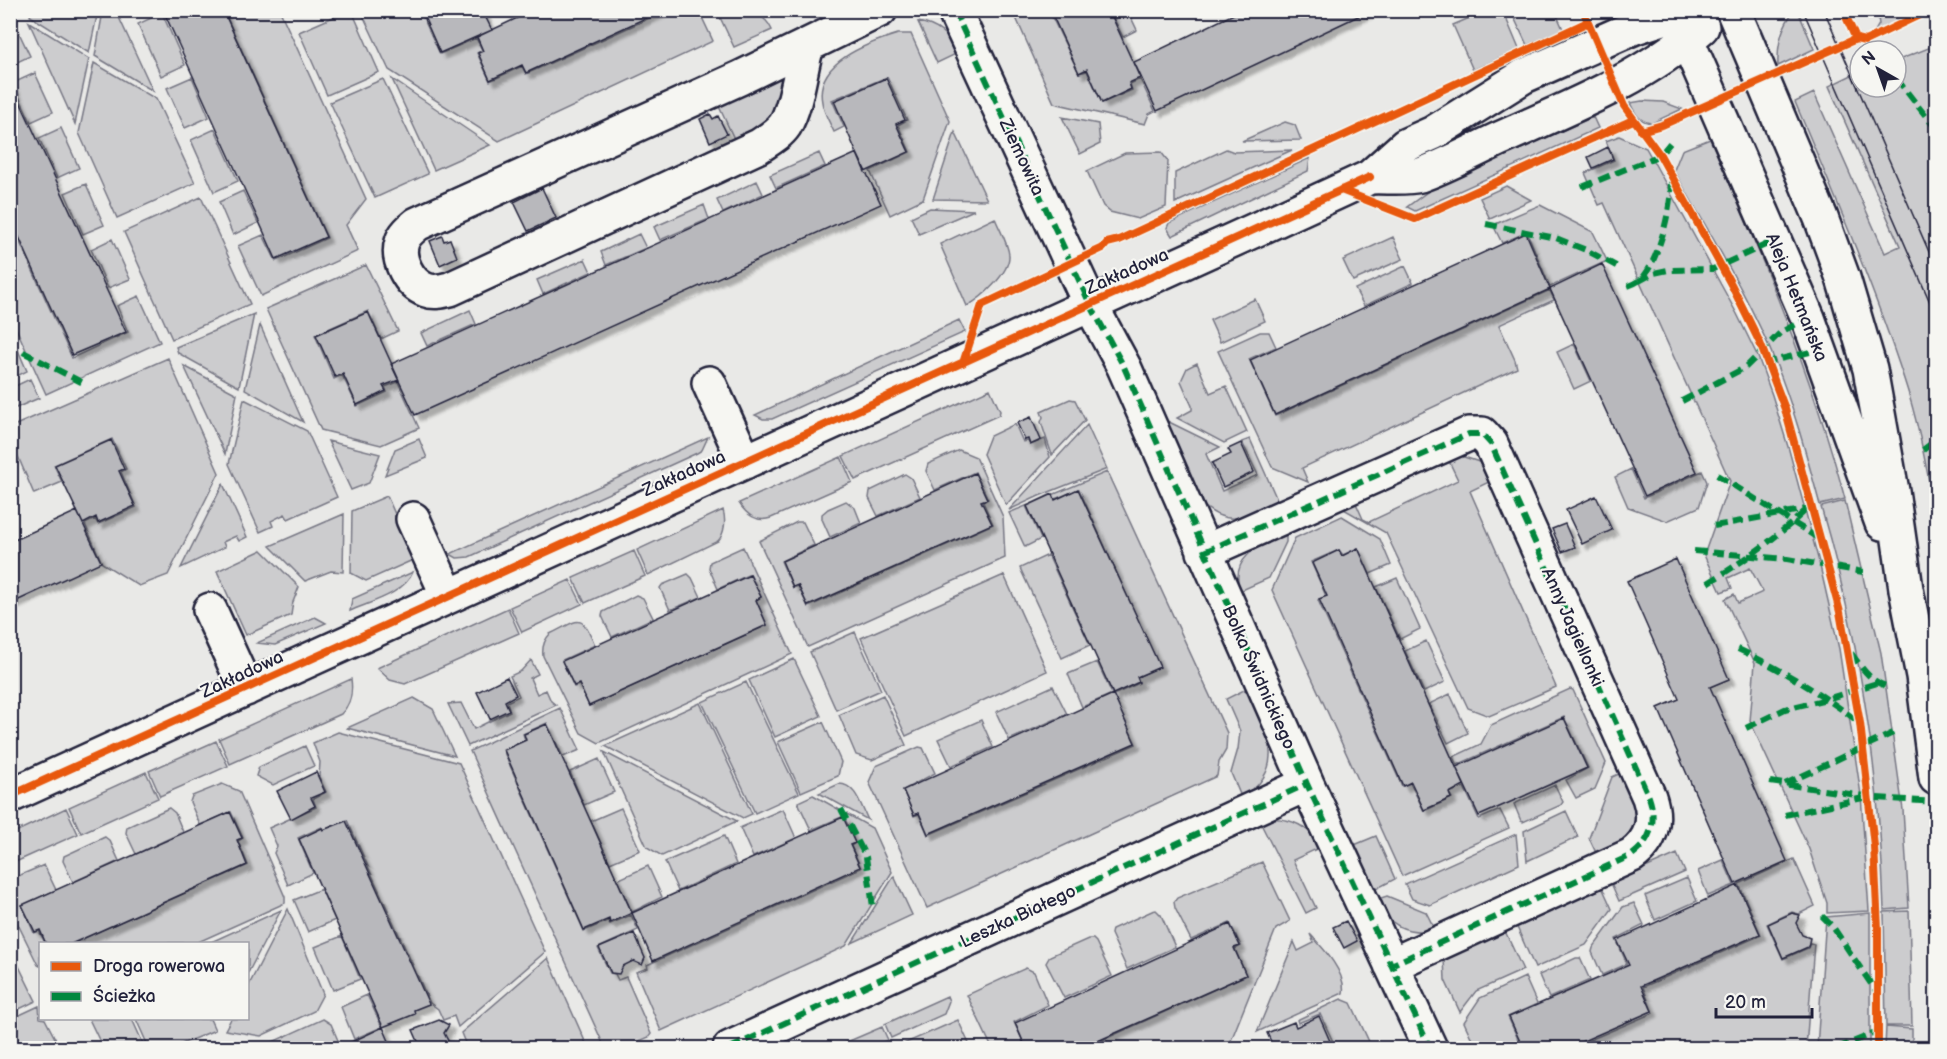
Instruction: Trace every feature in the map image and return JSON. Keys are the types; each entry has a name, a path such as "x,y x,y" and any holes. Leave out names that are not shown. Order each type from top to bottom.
{"street":[{"path":"807,46 795,97 785,124 775,136 759,146 450,289 438,292 428,291 420,288 407,273 400,252 402,241 417,224 719,88 880,10"},
{"name":"Ziemowita","path":"954,10 1090,304"},
{"name":"Zakładowa","path":"10,796 1370,177 1406,146 1449,124 1524,76 1626,31 1721,10"},
{"name":"Aleja Hetmańska","path":"1733,10 1808,186 1843,278 1870,369 1883,434 1906,589 1924,685 1936,778"},
{"name":"Zakładowa","path":"1370,177 1419,175 1615,86 1682,19"},
{"name":"Aleja Hetmańska","path":"1682,19 1808,318 1906,589"},
{"name":"Bolka Świdnickiego","path":"1090,304 1124,367 1307,784 1430,1048"},
{"path":"709,383 745,462"},
{"name":"Anny Jagiellonki","path":"1204,552 1469,434 1482,434 1491,444 1513,492 1649,797 1653,810 1649,836 1643,847 1632,855 1391,965"},
{"path":"413,519 448,596"},
{"path":"210,610 246,689"},
{"name":"Leszka Białego","path":"730,1048 1307,784"}],"shaded area":[{"path":"1877,10 1923,11 1874,33 1879,24"},
{"path":"32,11 98,11 89,53 30,16"},
{"path":"103,11 116,11 153,91 95,56"},
{"path":"224,11 280,11 366,199 346,225 358,251 261,296 238,246 263,235 276,261 327,238"},
{"path":"347,11 352,11 379,72 327,95 299,32"},
{"path":"361,11 420,11 440,54 476,38 482,50 477,53 490,81 522,66 526,74 665,11 699,11 713,41 499,141 389,70"},
{"path":"717,11 741,11 756,14 768,23 772,30 734,47"},
{"path":"1013,11 1049,11 1079,73 1087,71 1102,103 1132,90 1130,84 1140,79 1155,111 1149,114 1145,124 1054,103"},
{"path":"1110,11 1128,11 1137,30 1123,37"},
{"path":"1486,11 1503,11 1519,49 1473,70 1453,25"},
{"path":"1511,11 1555,11 1563,29 1527,45"},
{"path":"1794,11 1798,11 1814,49 1778,66 1781,37"},
{"path":"162,13 185,65 161,76 138,24"},
{"path":"11,16 30,56 10,65"},
{"path":"29,22 89,59 75,124"},
{"path":"918,22 942,32 958,53 937,63"},
{"path":"898,34 911,34 950,121 923,199 890,215 870,171 910,152 898,125 907,120 887,77 832,100 844,127 834,132 825,114 822,88 826,76 846,56 872,43"},
{"path":"1936,45 1936,518 1918,430 1904,379 1866,274 1795,102 1814,93 1885,253 1900,246 1829,86 1848,77 1848,99 1908,99 1908,56"},
{"path":"94,63 156,99 195,183 117,218 79,133"},
{"path":"784,70 776,115 736,143 716,100"},
{"path":"35,73 53,112 31,122 13,83"},
{"path":"192,77 209,117 185,128 167,88"},
{"path":"383,79 428,174 375,198 330,102"},
{"path":"392,79 490,145 434,170"},
{"path":"1663,102 1682,109 1652,123 1638,116 1630,103"},
{"path":"1062,117 1098,124 1100,144 1080,154"},
{"path":"1593,117 1598,128 1415,211 1407,207 1434,187"},
{"path":"1285,122 1295,125 1301,140 1242,141"},
{"path":"61,128 79,168 57,178 39,138"},
{"path":"215,129 238,181 214,192 191,140"},
{"path":"955,132 987,200 933,199"},
{"path":"1619,136 1646,148 1737,314 1758,357 1772,395 1820,566 1839,649 1861,795 1869,911 1827,913 1827,903 1809,849 1750,721 1755,663 1725,599 1734,594 1738,603 1763,592 1750,568 1728,578 1732,588 1721,592 1704,555 1730,481 1604,203 1599,205 1585,173 1614,160 1606,141"},
{"path":"1710,139 1785,316 1817,406 1845,499 1820,505 1794,415 1764,336 1674,170 1682,150"},
{"path":"1226,149 1234,152 1292,150 1175,203 1175,173"},
{"path":"1161,152 1168,161 1166,207 1138,219 1110,212 1103,206 1087,171 1125,153"},
{"path":"819,153 825,166 776,188 770,175"},
{"path":"1310,158 1308,171 1172,236 1167,228 1169,223"},
{"path":"757,181 763,194 723,213 717,200"},
{"path":"86,184 104,225 83,234 65,193"},
{"path":"1506,186 1531,200 1490,219 1480,198"},
{"path":"243,191 258,223 233,235 219,202"},
{"path":"201,197 250,304 172,339 124,232"},
{"path":"704,205 709,219 660,240 654,227"},
{"path":"1540,205 1593,232 1607,261 1550,287 1527,232 1502,243 1493,225"},
{"path":"930,208 974,210 919,234 911,217"},
{"path":"995,218 1007,246 1008,262 994,284 967,306 940,244"},
{"path":"10,220 72,358 128,332 117,306 139,296 160,342 46,394 11,317"},
{"path":"639,234 646,248 606,265 601,252"},
{"path":"1393,237 1403,259 1353,281 1343,260"},
{"path":"112,239 130,279 108,288 91,249"},
{"path":"585,259 591,272 543,294 537,280"},
{"path":"366,265 398,331 381,339 368,311 315,335 334,379 342,375 357,406 387,392 385,387 398,382 419,428 381,445 321,430 266,309"},
{"path":"1405,266 1413,283 1364,306 1355,289"},
{"path":"1550,290 1554,300 1499,325 1517,368 1302,468 1308,482 1272,467 1218,351 1260,332 1269,332 1276,347 1249,359 1275,416"},
{"path":"1255,299 1265,321 1220,342 1210,320"},
{"path":"470,310 476,324 427,346 421,333"},
{"path":"254,314 239,387 178,353 176,347"},
{"path":"959,320 965,332 772,419 763,419 755,415"},
{"path":"260,325 303,422 245,389"},
{"path":"11,334 27,371 10,379"},
{"path":"1574,344 1591,381 1574,389 1557,352"},
{"path":"168,358 219,473 168,575 139,586 102,563 85,524 95,519 98,524 136,507 121,472 126,469 112,439 54,465 62,482 34,494 11,440 11,427"},
{"path":"1197,363 1210,393 1226,386 1247,432 1224,443 1177,418 1192,410 1181,381 1187,368"},
{"path":"184,366 237,394 225,454"},
{"path":"30,379 39,398 11,410 11,388"},
{"path":"990,389 1000,411 999,415 855,480 843,456"},
{"path":"244,399 307,431 337,497 288,519 285,514 271,521 273,526 260,532 229,464"},
{"path":"1070,399 1075,400 1085,420 1052,455 1041,422 1043,417 1041,412"},
{"path":"1163,419 1220,447 1206,454 1222,491 1258,475 1242,442 1250,439 1279,504 1239,518 1220,516 1211,511 1201,503"},
{"path":"1015,424 1023,442 1028,441 1030,445 1045,439 1050,457 1006,505 983,454 990,436"},
{"path":"1087,425 1107,469 1009,510"},
{"path":"708,437 702,450 697,453 469,557 457,558 450,554"},
{"path":"419,439 427,458 385,475 395,449"},
{"path":"328,441 380,454 369,483 351,490"},
{"path":"959,450 976,457 1003,517 1005,558 808,647 759,541 797,522 803,522 814,545 781,561 793,588 798,586 808,607 993,524 983,502 988,499 975,472 935,490 926,471 928,464"},
{"path":"1461,456 1479,462 1491,481 1470,491 1556,687 1489,716 1468,708 1386,533 1342,508 1355,501 1363,519 1369,522 1458,480 1448,459"},
{"path":"841,457 852,482 766,519 752,516 739,503"},
{"path":"1631,469 1644,498 1702,471 1707,482 1699,507 1667,521 1628,507 1615,477"},
{"path":"1107,472 1227,733 1226,750 1219,762 1217,776 927,908 869,782 876,766 919,747 923,748 935,773 903,790 914,816 919,814 928,835 1136,744 1113,695 1139,683 1137,677 1159,667 1079,489 1055,499 1052,495"},
{"path":"905,474 911,478 920,497 878,516 869,498 870,491"},
{"path":"223,484 247,537 239,541 236,536 223,542 225,547 181,568"},
{"path":"387,496 415,559 366,581 351,573 352,511"},
{"path":"846,501 855,508 861,523 830,537 822,514"},
{"path":"1845,501 1881,653 1903,810 1909,908 1884,910 1878,808 1865,706 1846,606 1821,507"},
{"path":"1026,506 1041,539 1025,547 1009,513"},
{"path":"723,510 724,526 718,541 648,575 637,550"},
{"path":"344,514 343,572 331,571 305,581 270,546"},
{"path":"1342,516 1380,539 1391,565 1370,574 1358,548 1343,555 1339,550 1311,562 1326,596 1318,600 1402,786 1410,783 1424,811 1452,798 1449,793 1464,787 1479,819 1500,810 1509,828 1402,876 1272,590 1295,538"},
{"path":"1286,534 1286,542 1269,578 1240,591 1238,579 1243,560 1258,548"},
{"path":"743,547 792,654 599,743 581,733 543,656 544,644 548,636 573,622 582,623 586,627 595,645 562,660 574,687 579,685 589,706 767,625 756,600 761,597 750,574 718,589 709,568 710,562"},
{"path":"262,550 299,587 291,615 246,635 217,571"},
{"path":"634,551 645,576 585,603 573,578"},
{"path":"1048,555 1090,645 1062,658 1020,568"},
{"path":"413,572 409,580 394,592 350,611 352,599"},
{"path":"688,574 701,597 670,610 660,588"},
{"path":"1004,575 1047,671 906,736 861,638"},
{"path":"1397,578 1420,629 1400,639 1376,587"},
{"path":"570,580 582,604 522,632 510,607"},
{"path":"636,595 643,598 653,618 612,637 602,616 603,612"},
{"path":"508,608 519,633 405,684 390,680 377,668"},
{"path":"315,617 326,623 275,645 257,643"},
{"path":"855,632 881,690 836,710 810,652"},
{"path":"1426,641 1445,682 1424,692 1405,651"},
{"path":"794,659 821,716 775,737 749,680"},
{"path":"531,660 538,674 530,678 537,694 546,690 551,701 556,705 468,746 448,704 461,703 474,729 510,711 507,702 519,696 510,676 521,671"},
{"path":"1097,662 1112,694 1082,707 1068,674"},
{"path":"351,679 350,698 341,714 230,764 219,739"},
{"path":"746,682 799,793 755,813 702,702"},
{"path":"1053,686 1067,714 1009,740 996,712"},
{"path":"1246,689 1266,733 1270,747 1270,760 1266,773 1257,786 1242,799 1231,773 1238,749 1240,731 1226,699"},
{"path":"1570,689 1573,690 1606,763 1595,789 1576,798 1566,780 1588,768 1564,717 1457,765 1453,757 1481,744 1491,725"},
{"path":"1450,694 1468,733 1448,743 1429,704"},
{"path":"883,695 906,745 872,760 856,755 839,715"},
{"path":"414,698 433,709 455,756 347,728"},
{"path":"700,703 752,814 743,818 605,746"},
{"path":"560,708 580,750 563,757 547,723 523,734 525,740 503,750 584,931 631,915 638,930 598,948 610,973 615,974 618,980 626,977 651,1034 623,1048 605,1048 470,751"},
{"path":"981,720 993,747 951,766 938,739"},
{"path":"823,722 841,762 838,776 801,792 778,742"},
{"path":"338,732 459,763 545,952 458,1027 454,1016 443,1020 438,1009 430,1003 347,820 324,830 322,827 298,838 313,873 288,885 274,853 277,846 269,828 316,807 313,799 326,792 319,777 320,762 313,743"},
{"path":"216,741 228,766 160,796 149,771"},
{"path":"305,746 314,766 273,785 256,776 259,767"},
{"path":"604,752 737,821 662,856 647,847"},
{"path":"599,759 614,792 584,805 570,772"},
{"path":"146,772 158,798 81,833 69,807"},
{"path":"1621,773 1633,802 1636,823 1633,832 1626,840 1598,857 1589,838 1612,777"},
{"path":"222,784 239,791 285,897 285,903 198,942 75,942 248,865 238,841 243,838 231,812 200,825 190,802 192,796"},
{"path":"839,784 845,785 854,792 868,820 819,793"},
{"path":"1555,785 1563,802 1561,805 1521,821 1514,804"},
{"path":"813,795 872,828 892,872 846,946 661,1031 636,972 861,868 851,846 855,843 844,816 811,830 798,802"},
{"path":"66,808 78,834 11,864 11,834"},
{"path":"169,808 175,813 183,832 136,854 126,833 127,827"},
{"path":"621,808 640,850 610,863 591,821"},
{"path":"783,809 796,838 753,857 740,828"},
{"path":"1566,811 1578,837 1527,861 1524,831"},
{"path":"1268,819 1284,820 1299,825 1317,840 1321,847 1293,860 1316,908 1306,913 1260,822"},
{"path":"1516,834 1519,864 1430,905 1412,899 1405,884"},
{"path":"724,836 736,864 678,891 665,862"},
{"path":"1376,836 1395,879 1372,891 1352,846"},
{"path":"105,837 110,841 119,861 73,882 63,861 64,856"},
{"path":"1677,854 1685,872 1619,901 1611,883"},
{"path":"1794,859 1815,906 1799,914 1792,912 1767,924 1783,959 1808,948 1810,943 1814,944 1806,1048 1571,1048 1653,1013 1643,987 1761,935 1739,884"},
{"path":"1723,860 1734,885 1708,896 1698,871"},
{"path":"1262,862 1290,921 1276,929 1228,1048 1085,1048 1246,975 1235,949 1241,946 1230,923 1191,940 1174,902 1177,898"},
{"path":"44,865 56,890 22,905 34,933 39,931 44,942 39,942 39,966 11,910 11,879"},
{"path":"648,866 662,897 632,912 617,880"},
{"path":"894,876 912,915 852,943"},
{"path":"1687,878 1697,901 1655,920 1645,896"},
{"path":"1602,887 1612,909 1586,945 1535,968 1516,925"},
{"path":"321,889 335,920 308,932 294,900"},
{"path":"1387,896 1426,912 1435,930 1415,931 1392,922 1375,900"},
{"path":"1634,903 1644,925 1616,939 1627,964 1602,975 1592,952 1593,948 1623,907"},
{"path":"288,909 323,994 314,1011 261,1036 225,1030 230,1020 249,1020 249,985"},
{"path":"281,910 249,971 249,942 211,942"},
{"path":"1156,910 1161,915 1175,947 1127,969 1111,934 1112,929"},
{"path":"1909,911 1912,1026 1886,1026 1884,912"},
{"path":"1870,913 1870,1048 1817,1048 1826,917"},
{"path":"1505,931 1523,970 1476,991 1460,1012 1445,980 1444,958"},
{"path":"1310,934 1327,953 1337,969 1343,985 1343,993 1257,1032 1294,942 1298,951 1314,943"},
{"path":"342,936 360,979 333,990 315,947"},
{"path":"1088,939 1096,942 1112,976 1064,998 1046,963 1050,956"},
{"path":"10,948 36,1001 11,1013 10,1013"},
{"path":"548,958 588,1048 467,1048 461,1033"},
{"path":"1580,958 1590,980 1549,998 1539,975"},
{"path":"1026,968 1034,972 1048,1005 1014,1022 1026,1048 992,1048 967,995"},
{"path":"1525,977 1537,1004 1508,1017 1522,1048 1476,1048 1464,1022 1480,998"},
{"path":"367,995 382,1027 354,1039 341,1007"},
{"path":"947,996 949,1001 944,1014 891,1038 885,1024"},
{"path":"1341,999 1351,1003 1372,1048 1336,1048 1320,1014 1298,1023 1297,1020"},
{"path":"39,1006 39,1020 46,1020 59,1046 22,1048 11,1025 11,1019"},
{"path":"323,1019 331,1024 340,1045 332,1048 270,1048 268,1044"},
{"path":"89,1020 132,1020 145,1048 103,1048"},
{"path":"136,1020 210,1020 215,1030 172,1048 149,1048"},
{"path":"958,1020 971,1048 903,1048 901,1045"},
{"path":"882,1027 888,1040 868,1048 833,1048"},
{"path":"1886,1027 1912,1029 1912,1048 1885,1048"}],"building":[{"path":"163,10 223,10 326,237 276,259"},
{"path":"421,10 482,10 492,30 440,53"},
{"path":"534,10 663,10 526,73 522,65 490,80 478,53 483,51 477,37"},
{"path":"1050,10 1109,10 1140,78 1129,83 1131,89 1102,103 1087,69 1079,73"},
{"path":"1242,10 1371,10 1157,111 1134,62"},
{"path":"886,78 905,120 896,124 909,152 865,172 834,101"},
{"path":"10,80 126,332 72,355 10,217"},
{"path":"710,114 713,119 718,116 727,134 710,142 700,119"},
{"path":"1608,147 1613,159 1593,168 1588,157"},
{"path":"857,153 881,204 415,415 391,364"},
{"path":"542,188 556,218 528,231 514,202"},
{"path":"1526,233 1550,289 1275,415 1250,360"},
{"path":"442,236 444,241 450,239 457,257 440,265 430,241"},
{"path":"1602,264 1697,472 1645,496 1550,289"},
{"path":"368,312 399,380 383,386 386,391 357,405 343,374 335,377 316,335"},
{"path":"1031,417 1041,440 1030,445 1017,423"},
{"path":"111,440 124,469 119,471 135,506 98,523 96,517 83,524 55,465"},
{"path":"1241,443 1254,472 1223,487 1212,463 1231,454 1228,449"},
{"path":"975,473 987,499 981,501 992,524 808,606 798,585 793,587 782,561"},
{"path":"1078,489 1160,667 1137,677 1139,682 1113,694 1027,506 1053,494 1055,500"},
{"path":"1596,496 1612,530 1582,544 1566,510"},
{"path":"77,511 101,562 10,604 10,542"},
{"path":"1565,524 1575,547 1562,552 1552,529"},
{"path":"1358,548 1464,785 1449,793 1451,798 1424,810 1411,782 1403,786 1319,599 1327,596 1312,563 1339,550 1342,556"},
{"path":"1676,559 1729,679 1710,687 1787,861 1735,884 1658,708 1679,699 1627,581"},
{"path":"750,575 761,597 756,600 767,625 589,706 579,684 574,686 562,661"},
{"path":"507,677 516,695 505,701 509,710 490,719 477,692"},
{"path":"1113,694 1135,743 928,834 919,813 914,815 903,790"},
{"path":"1564,718 1587,768 1479,816 1456,767"},
{"path":"547,724 632,913 610,923 609,919 584,930 504,750 526,740 524,734"},
{"path":"316,772 325,792 311,798 315,806 291,819 277,791"},
{"path":"230,812 242,838 237,840 247,865 75,942 45,942 40,930 35,932 22,905"},
{"path":"843,817 855,843 850,845 860,867 653,961 632,913"},
{"path":"346,821 429,1004 414,1010 415,1014 383,1027 299,839 322,828 323,830"},
{"path":"1738,885 1760,934 1641,986 1652,1011 1567,1048 1523,1048 1509,1017 1629,965 1617,940"},
{"path":"1792,913 1800,915 1796,923 1802,935 1810,938 1808,947 1783,958 1768,924"},
{"path":"1346,921 1357,941 1344,948 1333,927"},
{"path":"1230,924 1240,946 1234,948 1246,975 1082,1048 1034,1048 1033,1046 1026,1048 1015,1023"},
{"path":"634,933 645,958 642,965 633,961 623,966 619,974 611,973 599,948"},
{"path":"1319,1016 1333,1048 1274,1048 1267,1033 1294,1022 1296,1027"},
{"path":"439,1020 449,1025 444,1033 452,1048 421,1048 413,1030"},
{"path":"383,1027 392,1048 336,1048 347,1044"}],"tram line":[{"path":"1803,10 1936,316"},
{"path":"1824,10 1936,268"}],"marked path":[{"path":"954,10 1090,304 1124,367 1307,784 1430,1048"},
{"path":"1908,93 1936,129"},
{"path":"1582,187 1660,155 1670,143"},
{"path":"1628,286 1642,278 1655,256 1667,216 1671,180"},
{"path":"1486,224 1556,238 1586,250 1620,268"},
{"path":"1639,281 1654,273 1668,270 1713,269 1774,241"},
{"path":"1682,401 1746,367 1781,332 1808,318"},
{"path":"1763,363 1819,350"},
{"path":"23,352 87,385"},
{"path":"1204,552 1469,434 1482,434 1491,444 1649,797 1653,814 1651,829 1644,843 1632,855 1391,965"},
{"path":"1923,450 1936,440"},
{"path":"1717,475 1821,540"},
{"path":"1929,477 1936,475"},
{"path":"1714,526 1807,509"},
{"path":"1708,583 1759,549 1806,510"},
{"path":"1694,551 1787,559 1863,572"},
{"path":"1738,649 1801,683 1860,723"},
{"path":"1851,653 1870,677 1886,686"},
{"path":"1746,728 1785,709 1877,683"},
{"path":"1785,784 1893,733"},
{"path":"1770,782 1877,798 1936,802"},
{"path":"730,1048 1307,784"},
{"path":"1785,815 1863,798"},
{"path":"841,809 866,857 873,907"},
{"path":"1822,916 1833,927 1877,993"},
{"path":"1837,1048 1878,1032"}],"cycle path":[{"path":"1583,10 1624,106 1660,155 1732,286 1760,343 1785,409 1840,612 1860,723 1874,846 1878,929 1878,1048"},
{"path":"1641,131 1662,125 1856,39 1843,10"},
{"path":"1869,39 1930,10"},
{"path":"963,363 982,305 1103,248 1107,243 1119,240 1588,22"},
{"path":"1341,190 1415,219 1633,120"},
{"path":"10,796 1370,177"}]}
